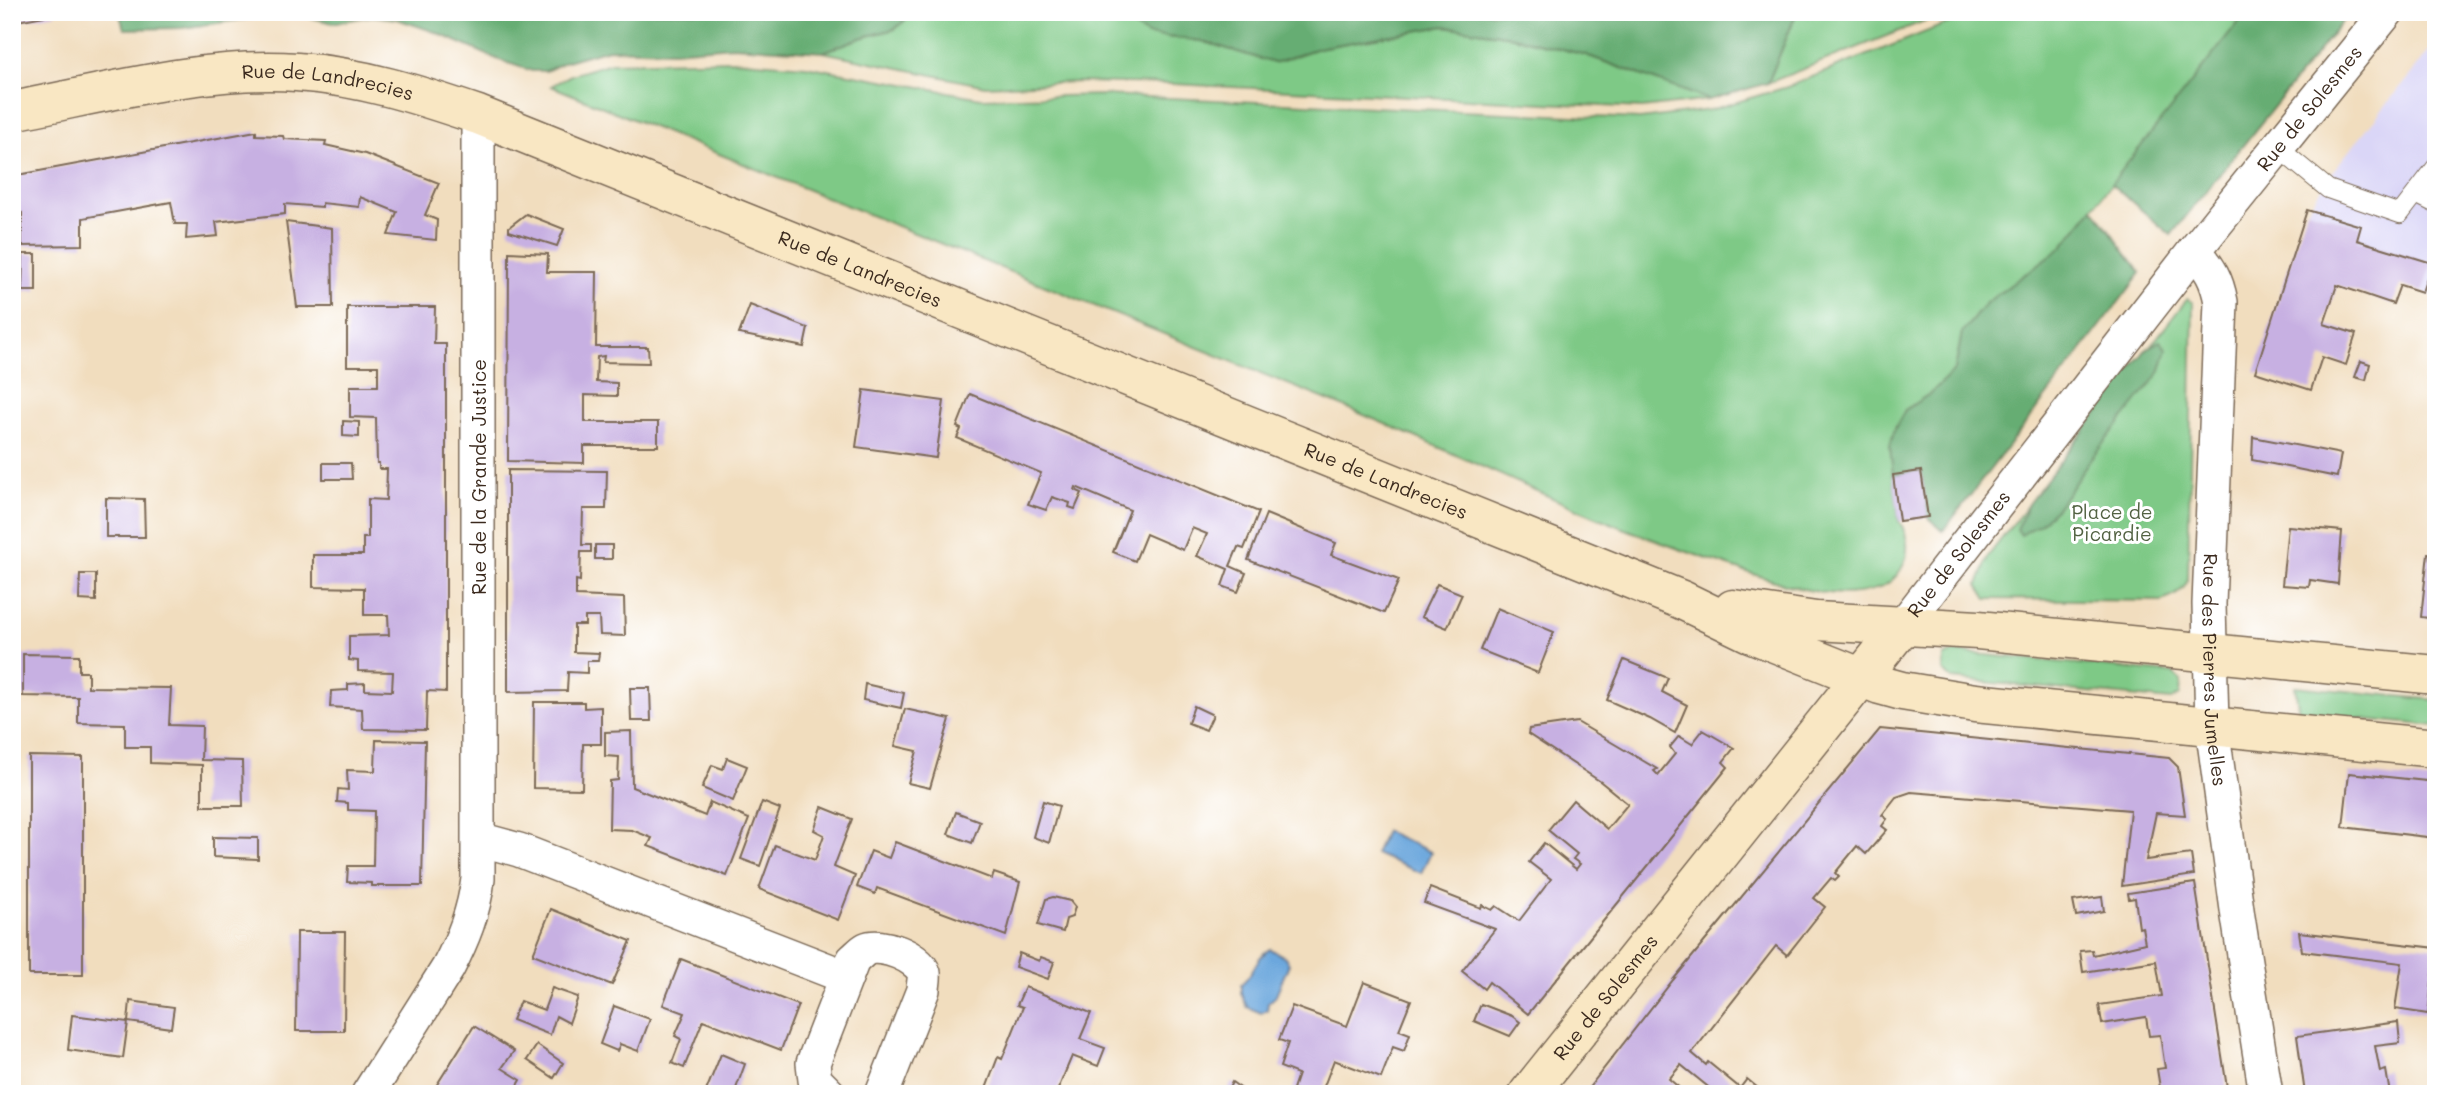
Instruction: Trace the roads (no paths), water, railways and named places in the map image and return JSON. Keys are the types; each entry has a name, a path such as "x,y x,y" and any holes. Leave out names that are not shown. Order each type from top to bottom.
{"main road":[{"name":"Rue de Landrecies","path":"12,111 149,85 265,71 296,72 402,89 478,115 1682,600 1750,633 1860,678"},
{"name":"Rue de Landrecies","path":"1682,600 1816,621 1904,624"},
{"path":"1904,624 2436,675"},
{"name":"Rue de Solesmes","path":"1528,1094 1904,624"},
{"path":"1860,678 1902,691 1975,703 2436,748"}],"street":[{"name":"Rue de Solesmes","path":"1904,624 2194,251 2387,12"},
{"name":"Rue de la Grande Justice","path":"368,1094 448,968 467,928 475,897 479,839 478,115"},
{"name":"Rue des Pierres Jumelles","path":"2194,251 2215,276 2221,302 2209,652 2212,726 2266,1094"},
{"path":"479,839 519,850 846,977"},
{"path":"828,1094 815,1080 813,1063 853,960 866,949 880,948 907,956 918,963 925,975 923,990 882,1094"}],"lane":[{"path":"2277,147 2328,189 2400,214 2436,167"},
{"path":"2416,194 2436,204"}],"water":[{"path":"1385,831 1431,852 1421,873 1375,854"},
{"path":"1270,949 1285,957 1289,964 1275,997 1268,1003 1267,1010 1261,1013 1247,1007 1241,993 1241,984 1261,956"}],"park label":[{"name":"Place de Picardie","path":"2112,523"}]}
